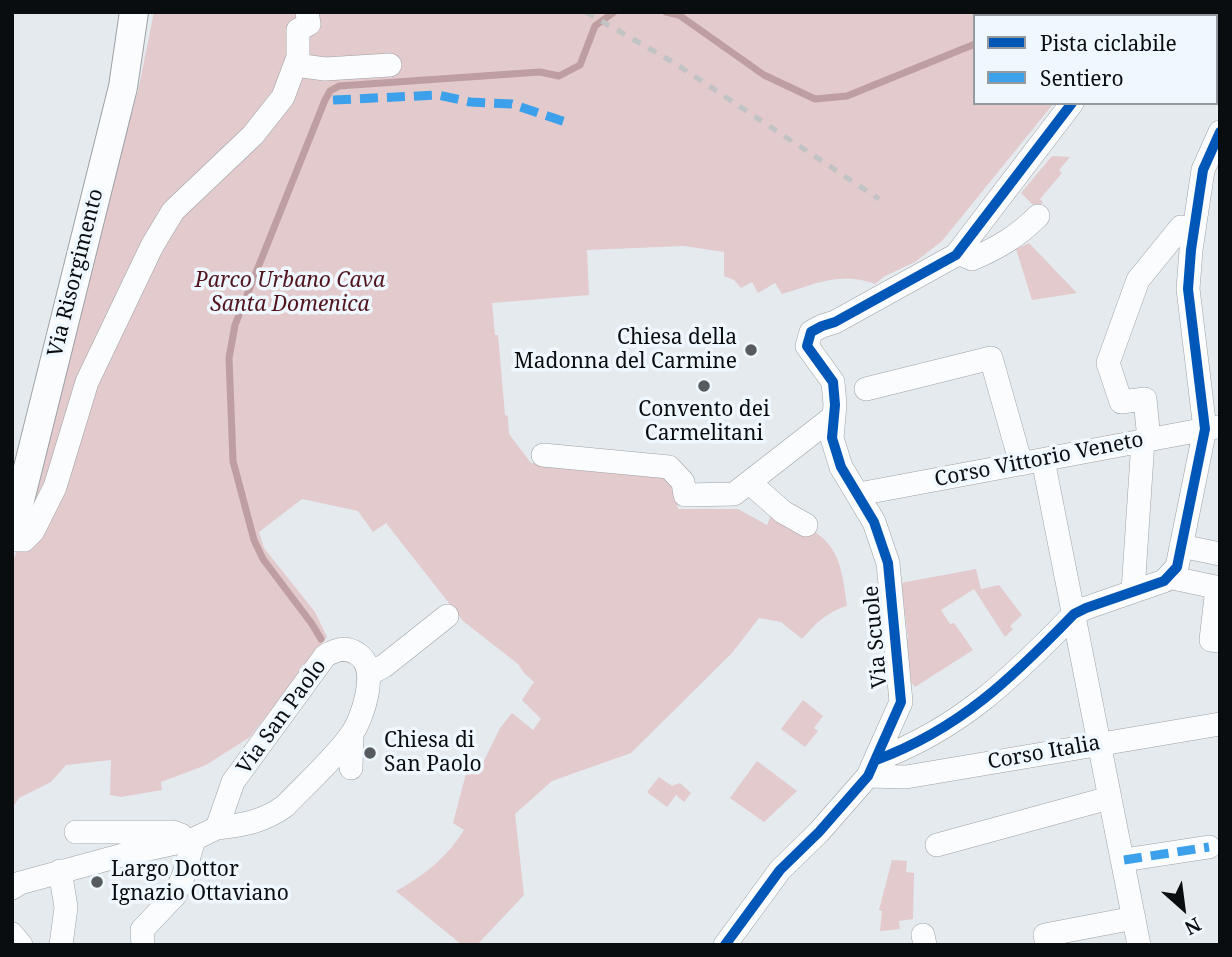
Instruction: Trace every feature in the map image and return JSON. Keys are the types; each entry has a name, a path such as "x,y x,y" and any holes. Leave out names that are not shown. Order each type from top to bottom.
{"main road":[{"name":"Via Risorgimento","path":"12,532 123,88 134,12"}],"street":[{"path":"12,540 24,540 33,531 55,487 87,382 173,211 253,135 283,97 298,57 298,30 310,24 307,12"},
{"path":"296,65 325,69 390,65"},
{"path":"956,256 1070,105"},
{"path":"724,945 780,870 819,832 872,768 976,707 1017,673 1074,614 1164,581 1177,568 1212,428 1188,289 1203,170 1220,132"},
{"path":"956,256 963,255 972,259 994,249 1019,235 1038,216"},
{"path":"1133,591 1146,440 1145,399 1121,402 1108,363 1138,280 1181,227"},
{"name":"Via Scuole","path":"872,768 901,702 888,563 874,522 841,467 832,438 833,382 807,346 811,332 835,322 956,256"},
{"path":"866,389 991,358 1032,462 1074,614 1139,945"},
{"path":"542,455 669,467 683,482 685,495 742,489 833,417"},
{"name":"Corso Vittorio Veneto","path":"859,494 1212,428"},
{"path":"742,489 806,525"},
{"path":"1181,546 1220,554"},
{"path":"1168,577 1218,588 1211,640 1220,641"},
{"path":"351,768 352,734 365,702 369,674 384,666 447,616"},
{"name":"Via San Paolo","path":"217,828 233,782 325,656 340,649 357,652 363,658 369,674"},
{"name":"Corso Italia","path":"872,768 906,776 1220,724"},
{"path":"12,888 19,883 60,871 194,839 217,828 253,824 272,816 285,806 352,734"},
{"path":"937,845 1110,798"},
{"path":"76,832 173,832 194,839"},
{"path":"143,945 142,930 175,895 194,839"},
{"path":"1124,860 1209,847"},
{"path":"12,869 60,871"},
{"path":"60,871 66,907 61,945"},
{"path":"1047,945 1045,935 1134,918"},
{"path":"12,934 21,945"}],"green space":[{"name":"Parco Urbano Cava Santa Domenica","path":"154,12 1147,12 973,14 973,105 1052,105 942,241 915,262 885,276 875,284 862,280 828,280 782,294 775,283 758,293 752,282 741,288 734,280 724,276 724,252 684,246 587,250 589,295 492,303 509,434 531,463 662,475 674,487 678,509 738,509 767,525 773,510 807,527 828,544 840,568 847,606 822,619 802,639 781,622 759,618 732,653 631,753 552,781 515,814 524,895 477,945 462,945 396,891 434,865 464,830 453,823 467,770 478,773 500,728 512,713 533,730 541,719 522,700 534,682 518,664 463,621 386,523 373,532 358,511 302,499 259,532 264,548 315,612 327,637 250,737 206,765 161,782 162,790 121,797 110,795 111,760 66,765 51,782 19,798 12,808 12,564 24,533 85,277 138,91"},
{"path":"1052,156 1070,157 1059,170 1062,173 1040,199 1043,202 1037,209 1021,193"},
{"path":"1029,243 1077,293 1032,300 1016,249"},
{"path":"976,569 981,589 999,585 1022,615 1010,626 1013,629 1005,637 974,589 941,610 973,650 915,687 911,682 902,644 908,638 901,583"},
{"path":"803,700 823,716 814,728 818,731 805,747 781,729"},
{"path":"757,761 797,791 764,822 730,798"},
{"path":"659,777 672,786 680,783 691,793 684,802 676,795 667,807 647,792"},
{"path":"892,860 907,861 906,872 914,873 913,919 899,921 900,929 880,931 882,911 879,910"}],"waterway":[{"path":"321,639 263,559 254,540 233,461 229,358 235,325 325,100 330,91 339,86 540,72 559,76 580,65 595,26 614,12"},
{"path":"666,12 679,15 764,75 815,99 847,96 973,45"}],"railway":[{"path":"586,12 676,64 879,199"}],"marked path":[{"path":"333,100 438,95 470,102 512,104 571,124"},
{"path":"1124,860 1209,847"}],"cycle path":[{"path":"725,945 780,870 819,832 868,776 901,702 888,563 874,522 841,467 832,438 835,405 833,382 807,346 811,332 835,322 956,255 1070,105"},
{"path":"876,760 934,733 984,699 1074,614 1164,581 1177,567 1205,429 1188,289 1191,250 1203,170 1220,132"}],"place":[{"name":"Chiesa della Madonna del Carmine","path":"751,350"},
{"name":"Convento dei Carmelitani","path":"704,386"},
{"name":"Chiesa di San Paolo","path":"370,753"},
{"name":"Largo Dottor Ignazio Ottaviano","path":"97,882"}]}
